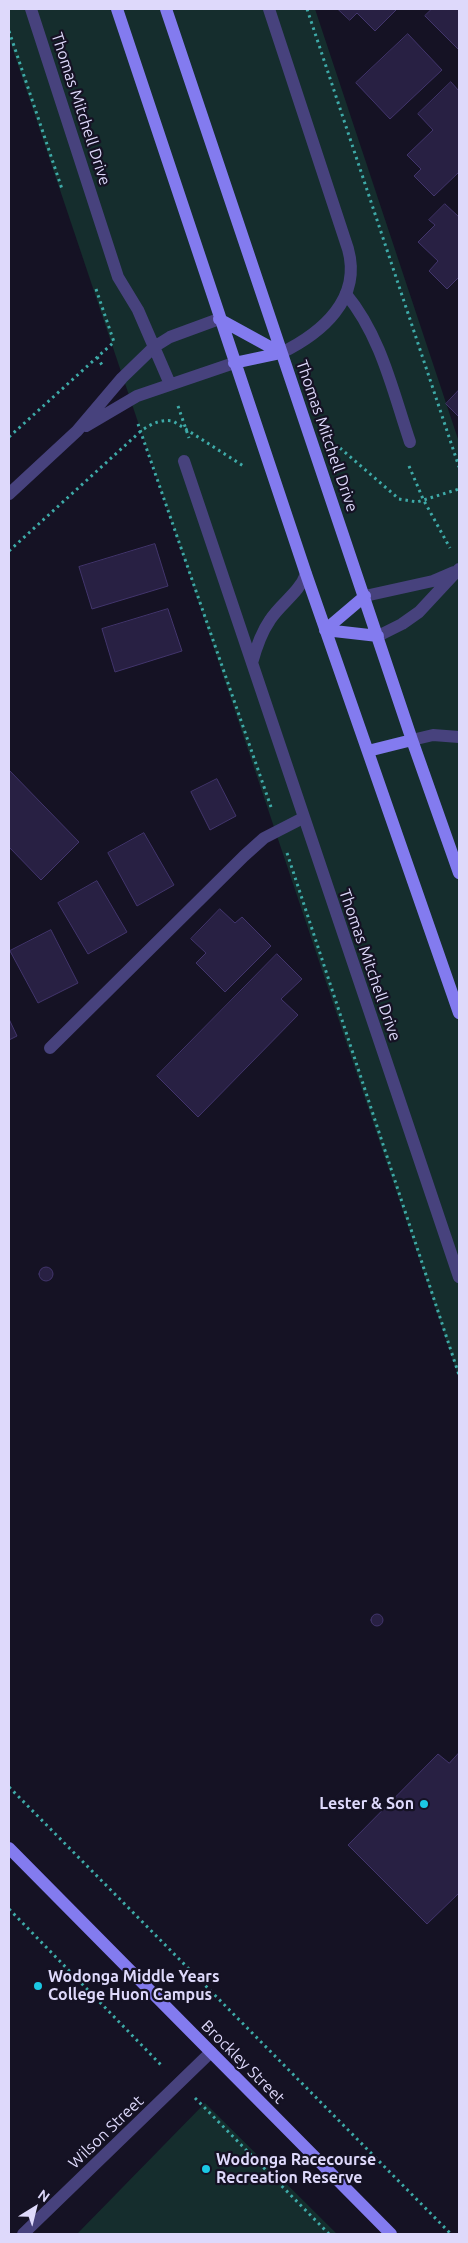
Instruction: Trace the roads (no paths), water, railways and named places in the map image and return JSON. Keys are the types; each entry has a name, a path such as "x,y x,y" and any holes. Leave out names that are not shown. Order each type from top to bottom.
{"main road":[{"path":"117,9 234,363 459,1013"},
{"name":"Thomas Mitchell Drive","path":"166,9 412,740 459,872"},
{"path":"220,319 281,352"},
{"path":"234,363 281,352"},
{"path":"325,630 365,596"},
{"path":"325,630 378,636"},
{"path":"368,751 412,740"},
{"name":"Brockley Street","path":"9,1848 390,2234"}],"street":[{"name":"Thomas Mitchell Drive","path":"31,9 118,277 138,310 170,384"},
{"path":"269,9 348,249 352,268 352,280 346,294 326,323 311,337 281,352"},
{"path":"346,294 360,309 376,342 410,442"},
{"path":"9,494 77,431 122,378 154,347 170,336 220,319"},
{"path":"77,431 132,398 234,363"},
{"name":"Thomas Mitchell Drive","path":"184,461 459,1277"},
{"path":"365,596 433,580 458,570"},
{"path":"378,636 402,624 419,612 458,570"},
{"path":"252,663 256,648 271,619 296,590 306,574"},
{"path":"412,740 433,735 459,736"},
{"path":"50,1048 244,856 264,838 304,818"},
{"name":"Wilson Street","path":"23,2234 211,2052"}],"place":[{"name":"Lester & Son","path":"424,1804"},
{"name":"Wodonga Middle Years College Huon Campus","path":"38,1986"},
{"name":"Wodonga Racecourse Recreation Reserve","path":"206,2169"}]}
